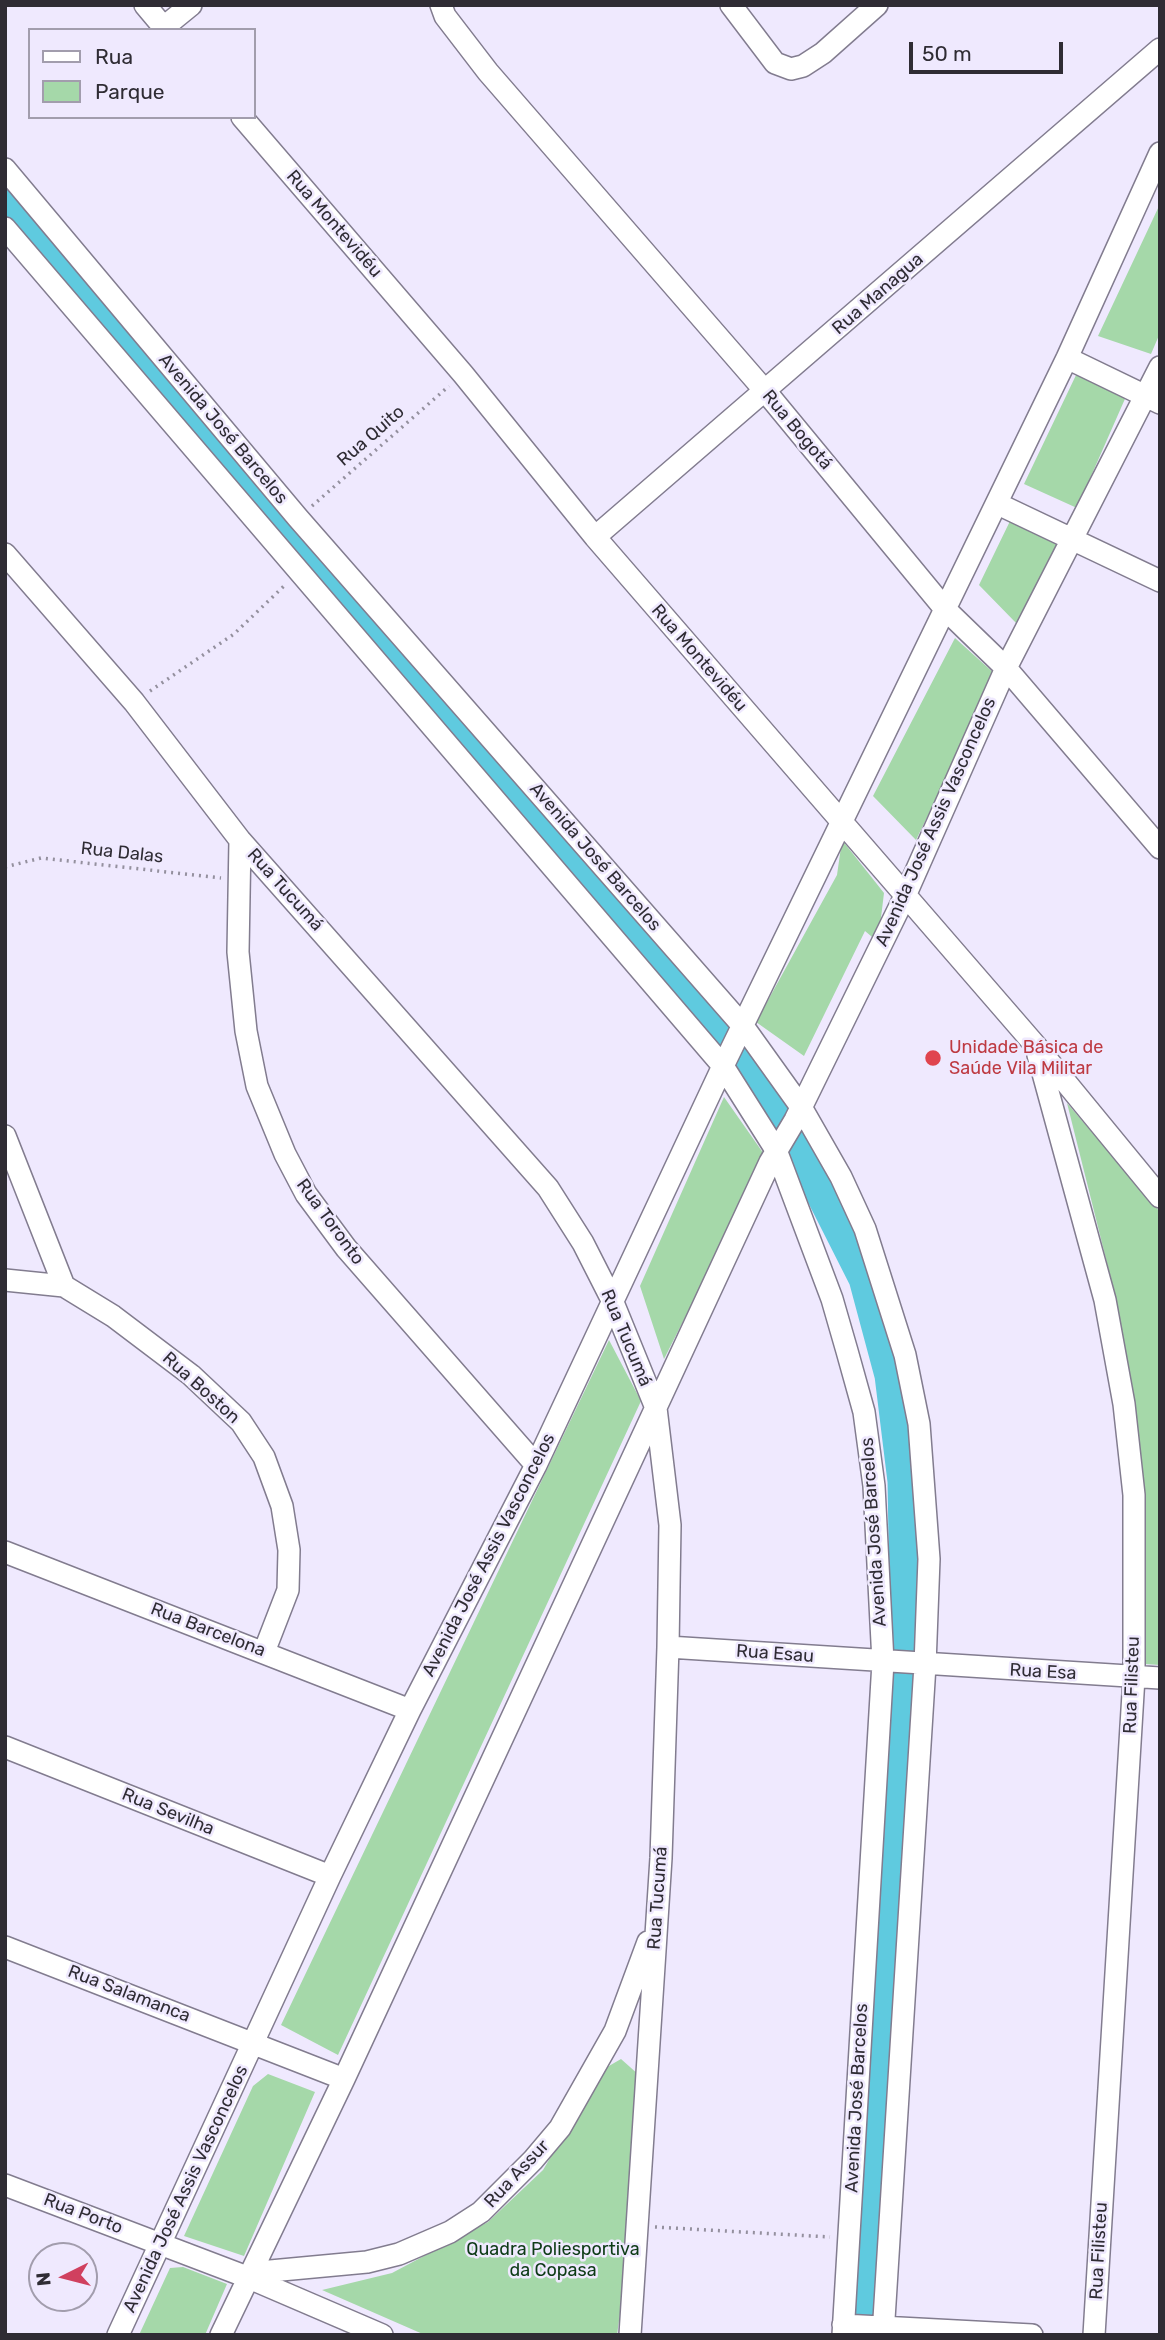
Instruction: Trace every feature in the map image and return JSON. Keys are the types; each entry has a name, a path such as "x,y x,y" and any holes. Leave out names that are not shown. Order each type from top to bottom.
{"street":[{"path":"145,5 164,28"},
{"path":"166,28 191,5"},
{"name":"Rua Bogotá","path":"442,5 445,16 488,72 766,392 945,609 1006,668 1160,848"},
{"path":"731,5 775,63 790,69 803,66 824,54 877,5"},
{"name":"Rua Managua","path":"595,537 1160,50"},
{"name":"Rua Montevidéu","path":"244,119 463,374 595,537 1036,1046 1160,1196"},
{"path":"739,1033 998,504 1160,153"},
{"name":"Avenida José Barcelos","path":"5,169 298,519 739,1033 789,1128 864,1412 903,1663 863,2329"},
{"name":"Avenida José Barcelos","path":"5,228 297,572 724,1063 841,1177 864,1229 905,1355 919,1424 929,1559 903,1663 849,2238 863,2329"},
{"path":"1067,358 1153,400"},
{"name":"Avenida José Assis Vasconcelos","path":"220,2335 344,2079 789,1128 905,897 1006,668 1074,539 1153,400 1160,367"},
{"path":"998,504 1160,581"},
{"name":"Rua Tucumá","path":"5,554 134,702 240,840 548,1188 583,1243 612,1300 656,1408 670,1525 668,1647 657,1917 630,2335"},
{"name":"Rua Toronto","path":"240,840 237,952 246,1031 257,1086 285,1154 306,1195 346,1248 536,1465"},
{"name":"Avenida José Assis Vasconcelos","path":"118,2335 330,1876 410,1710 536,1465 739,1033"},
{"name":"Rua Filisteu","path":"1036,1046 1105,1300 1124,1404 1134,1495 1134,1677 1094,2335"},
{"path":"5,1136 64,1286"},
{"name":"Rua Boston","path":"5,1280 64,1286 113,1316 191,1375 241,1422 264,1457 282,1506 289,1550 288,1590 264,1652"},
{"name":"Rua Barcelona","path":"5,1552 410,1710"},
{"name":"Rua Esau","path":"668,1647 903,1663"},
{"name":"Rua Esa","path":"903,1663 1160,1678"},
{"name":"Rua Sevilha","path":"5,1747 330,1876"},
{"name":"Rua Assur","path":"248,2275 378,2259 450,2232 481,2212 533,2160 560,2128 615,2031 657,1917"},
{"name":"Rua Salamanca","path":"5,1947 253,2042"},
{"path":"615,2031 647,2046"},
{"path":"253,2042 344,2079"},
{"name":"Rua Porto","path":"5,2185 248,2275"},
{"path":"248,2275 382,2335"},
{"path":"863,2329 1032,2335"}],"path":[{"name":"Rua Quito","path":"298,519 463,374"},
{"path":"134,702 233,634 297,572"},
{"name":"Rua Dalas","path":"5,867 41,858 237,880"},
{"path":"639,2226 849,2238"}],"green space":[{"path":"1160,204 1160,333 1151,354 1098,336"},
{"path":"1077,373 1128,392 1077,508 1024,484"},
{"path":"1011,519 1059,540 1018,625 979,585"},
{"path":"955,638 996,675 916,840 873,796"},
{"path":"842,840 884,893 878,942 865,931 804,1056 756,1022 837,875"},
{"path":"724,1097 766,1157 664,1359 640,1286"},
{"path":"1067,1103 1160,1212 1160,1665 1144,1664 1143,1478 1117,1303"},
{"path":"609,1340 641,1401 338,2055 281,2025"},
{"name":"Quadra Poliesportiva da Copasa","path":"621,2059 639,2075 632,2227 617,2335 425,2335 322,2290 392,2273 488,2222 543,2170 602,2070"},
{"path":"268,2074 315,2092 244,2256 184,2236 253,2086"},
{"path":"183,2267 227,2284 205,2335 139,2335 170,2268"}],"waterway":[{"path":"5,193 279,514"},
{"path":"298,535 751,1062 783,1112 867,1278 893,1375 906,1481 908,1595 902,1773 870,2335"}],"place":[{"name":"Unidade Básica de Saúde Vila Militar","path":"933,1058"}]}
